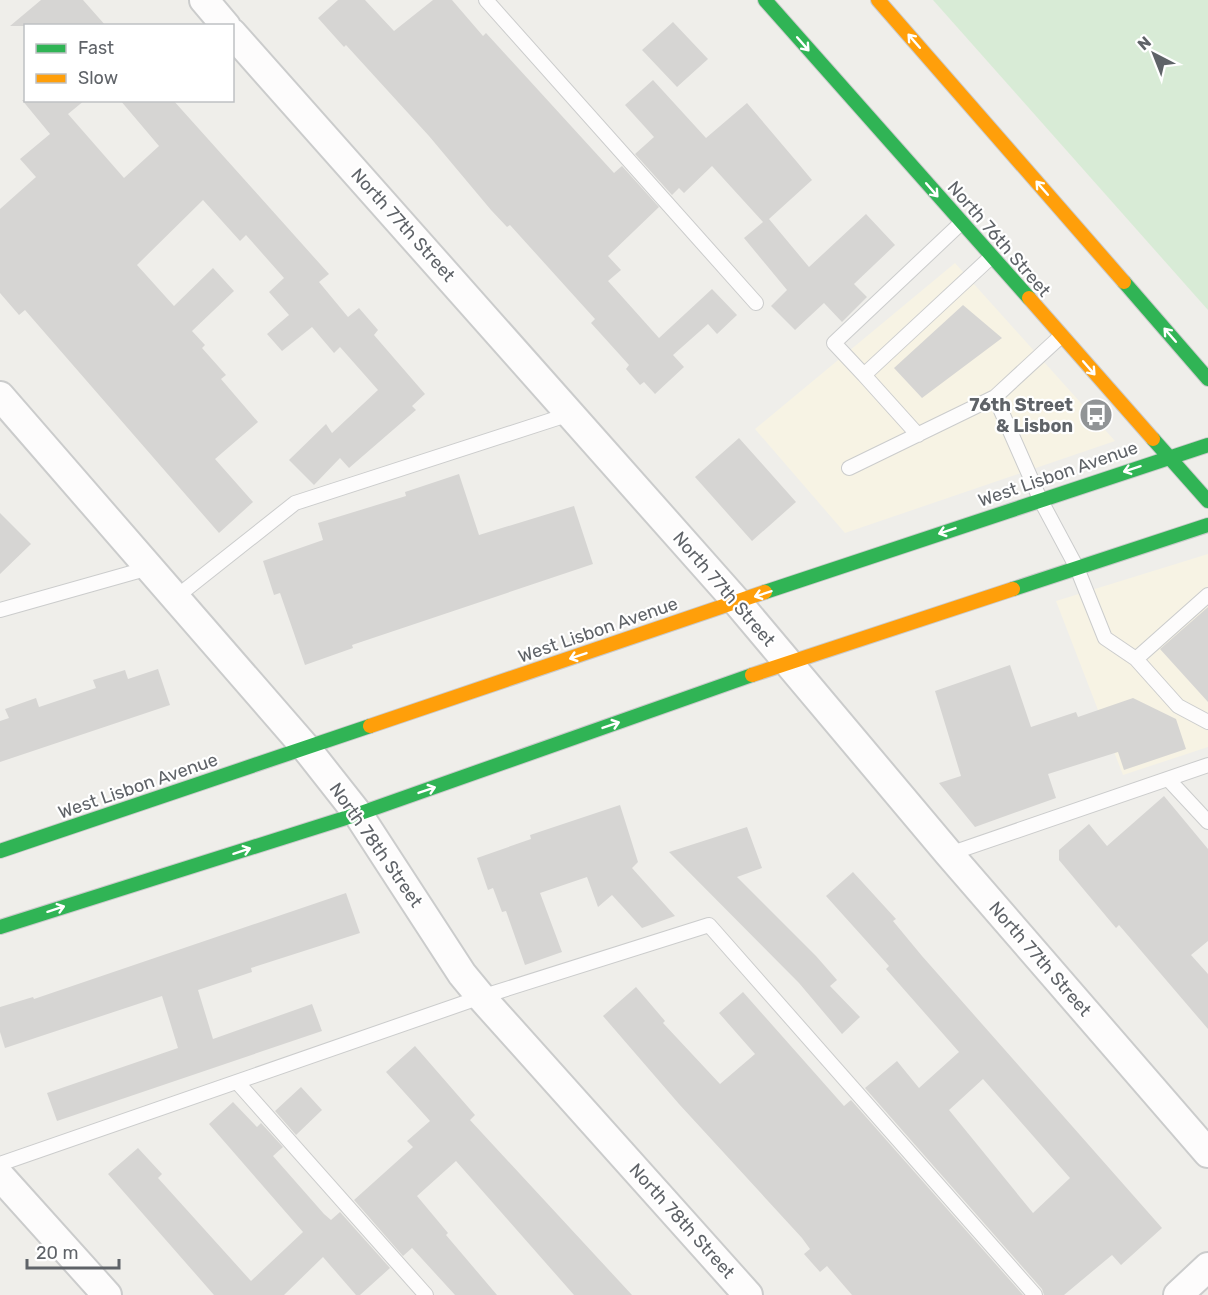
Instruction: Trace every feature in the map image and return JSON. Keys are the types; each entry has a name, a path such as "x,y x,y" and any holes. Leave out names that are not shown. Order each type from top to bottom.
{"main road":[{"name":"North 76th Street","path":"765,0 1208,501"},
{"path":"878,0 1208,379"},
{"name":"West Lisbon Avenue","path":"0,851 1040,499 1208,445"},
{"path":"0,927 358,814 788,663 1208,525"}],"street":[{"path":"204,0 224,24"},
{"name":"North 77th Street","path":"234,35 737,602 949,855 1208,1153"},
{"name":"North 78th Street","path":"0,396 306,748 358,814 462,974 481,997 748,1295"},
{"path":"0,1176 107,1295"},
{"path":"1178,1295 1208,1267"}],"lane":[{"path":"486,0 756,303"},
{"path":"918,435 834,343 961,223"},
{"path":"864,375 992,257"},
{"path":"849,468 995,397 1061,336"},
{"path":"995,397 1040,499 1077,568 1105,638 1136,659 1178,705 1208,722"},
{"path":"175,597 295,503 570,414"},
{"path":"0,610 149,568"},
{"path":"1136,659 1182,624 1208,595"},
{"path":"949,855 1208,765"},
{"path":"1168,779 1208,822"},
{"path":"0,1164 481,997 709,925 1035,1295"},
{"path":"237,1082 426,1295"}],"shaded area":[{"path":"955,263 1115,441 845,533 755,429"},
{"path":"1208,554 1208,747 1123,775 1056,601"}],"green space":[{"path":"933,0 1208,0 1208,310"}],"building":[{"path":"41,0 83,0 104,24 24,24 24,26 10,26"},
{"path":"338,0 365,0 394,31 433,0 452,0 483,36 486,33 614,173 622,166 659,207 608,256 621,270 608,281 659,338 712,289 737,315 717,334 708,324 673,355 684,367 655,394 644,382 640,385 626,369 629,365 591,323 595,319 510,225 507,227 491,210 429,136 346,45 344,47 318,18"},
{"path":"673,22 708,59 677,87 642,50"},
{"path":"653,80 706,138 747,103 797,162 812,180 769,219 809,267 866,214 895,245 854,284 867,297 842,322 824,303 795,330 771,306 787,290 744,238 763,222 712,166 684,193 679,188 672,195 635,154 654,137 625,105"},
{"path":"22,100 24,102 83,102 68,114 124,178 159,146 122,102 175,102 329,274 319,282 348,317 359,308 378,330 374,335 425,394 412,406 416,410 349,468 340,458 314,485 289,460 326,424 332,433 378,390 340,347 334,353 312,327 282,351 267,334 289,315 269,292 284,278 246,235 240,241 203,200 137,265 174,306 213,268 234,291 192,331 205,345 202,348 226,375 221,379 258,422 215,459 253,502 219,533 25,310 19,315 0,293 0,209 36,177 20,159 50,134"},
{"path":"963,305 1002,338 922,398 894,368"},
{"path":"739,438 796,502 752,541 695,477"},
{"path":"459,474 479,535 574,506 593,564 352,645 353,648 305,665 280,593 274,595 263,561 323,540 318,523 406,496 405,492"},
{"path":"0,513 31,544 0,574"},
{"path":"1208,607 1208,702 1160,649"},
{"path":"1010,665 1031,727 1076,712 1078,717 1133,698 1176,719 1186,749 1124,770 1118,752 1048,774 1056,798 975,827 939,783 961,776 935,691"},
{"path":"158,669 170,705 0,762 0,721 9,718 5,709 36,698 39,707 96,688 93,680 125,670 128,679"},
{"path":"1164,796 1208,849 1208,941 1191,955 1208,974 1208,1029 1119,925 1116,928 1059,860 1059,850 1089,824 1107,846"},
{"path":"620,805 638,862 632,868 675,916 642,928 612,895 598,907 587,877 540,893 562,952 525,965 506,911 502,912 493,888 488,890 477,858 531,839 530,835"},
{"path":"747,827 762,868 737,877 837,980 830,986 860,1017 842,1034 799,983 669,852"},
{"path":"853,872 896,919 893,921 922,956 1162,1228 1121,1265 1112,1255 1064,1295 1044,1295 1042,1289 865,1088 897,1061 919,1088 959,1052 886,969 889,966 826,896","holes":["983,1079 1070,1178 1033,1213 949,1110"]},
{"path":"346,893 360,933 251,968 252,972 198,990 213,1039 312,1004 322,1031 57,1121 47,1093 178,1048 162,996 5,1048 0,1032 0,1007 33,997 34,999"},
{"path":"636,987 665,1021 663,1023 720,1084 755,1054 719,1013 743,992 844,1106 851,1100 1023,1295 852,1295 827,1266 820,1272 804,1254 810,1249 802,1238 679,1104 603,1016"},
{"path":"415,1046 475,1115 470,1120 632,1295 574,1295 456,1161 417,1196 448,1233 446,1235 497,1295 455,1295 412,1248 403,1256 354,1200 413,1147 407,1141 430,1121 386,1072"},
{"path":"301,1087 322,1110 296,1135 275,1111"},
{"path":"233,1102 257,1127 261,1123 283,1147 273,1156 324,1214 331,1220 340,1212 390,1268 360,1295 356,1295 323,1257 284,1295 214,1295 108,1174 138,1148 162,1174 158,1178 251,1281 303,1232 209,1124"}],"traffic: fast":[{"path":"765,0 1029,298"},
{"path":"1124,282 1208,379"},
{"path":"1153,439 1208,501"},
{"path":"765,592 1208,445"},
{"path":"1013,589 1208,525"},
{"path":"0,927 358,814 752,675"},
{"path":"0,851 370,726"}],"traffic: slow":[{"path":"878,0 1124,282"},
{"path":"1029,298 1153,439"},
{"path":"752,675 1013,589"},
{"path":"370,726 765,592"}],"place":[{"name":"76th Street & Lisbon","path":"1096,415"}]}
